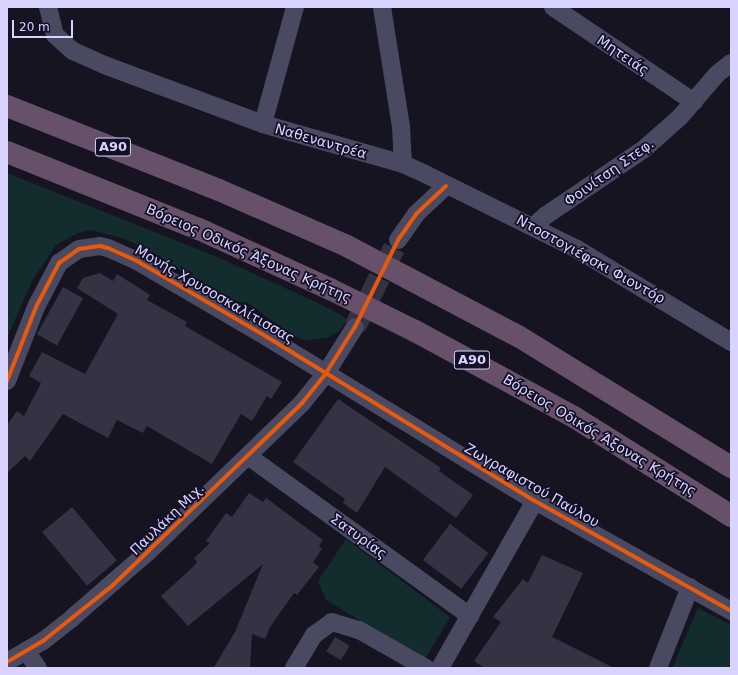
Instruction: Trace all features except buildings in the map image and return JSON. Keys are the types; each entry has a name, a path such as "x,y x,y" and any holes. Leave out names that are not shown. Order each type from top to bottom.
{"highway":[{"name":"Α90","path":"7,106 219,190 347,246 518,336 731,467"},
{"name":"Βόρειος Οδικός Άξονας Κρήτης","path":"7,152 199,229 330,289 414,331 574,417 731,516"}],"street":[{"path":"48,7 55,35 73,51 107,66 263,124"},
{"name":"Ναθεναντρέα","path":"295,7 263,124 403,164 446,186"},
{"path":"382,7 401,127 403,164"},
{"name":"Μητειάς","path":"553,7 694,102"},
{"name":"Φοινίτση Στεφ.","path":"534,226 552,210 628,161 660,136 694,102 717,74 731,63"},
{"path":"398,240 416,214 446,186"},
{"name":"Ντοστογιέφσκι Φιοντόρ","path":"446,186 534,226 731,342"},
{"name":"Μονής Χρυσοσκαλίτισσας","path":"7,381 52,272 72,252 89,247 108,248 137,261 326,373"},
{"name":"Παυλάκη Μιχ.","path":"7,662 26,651 112,586 248,456 302,403 326,373 355,327"},
{"name":"Ζωγραφιστού Παύλου","path":"326,373 535,501 731,611"},
{"name":"Σατυρίας","path":"248,456 470,616"},
{"path":"440,668 535,501"},
{"path":"658,668 690,587"},
{"path":"294,668 314,635 332,622 359,630 426,668"},
{"path":"26,651 38,668"}],"green space":[{"path":"7,173 217,257 318,303 343,316 347,321 339,331 327,338 305,340 290,334 248,303 229,300 217,294 156,254 125,239 91,230 78,233 56,245 32,281 7,338"},
{"path":"346,539 450,617 427,656 423,658 326,600 318,581"},
{"path":"698,608 731,625 731,668 672,668"}],"tunnel":[{"path":"355,327 398,240"}],"cycle path":[{"path":"7,662 43,641 112,586 302,403 326,373 355,327 398,240 416,214 446,186"},
{"path":"7,381 36,307 59,263 79,249 100,246 108,248 137,261 267,337 535,501 731,611"}]}
